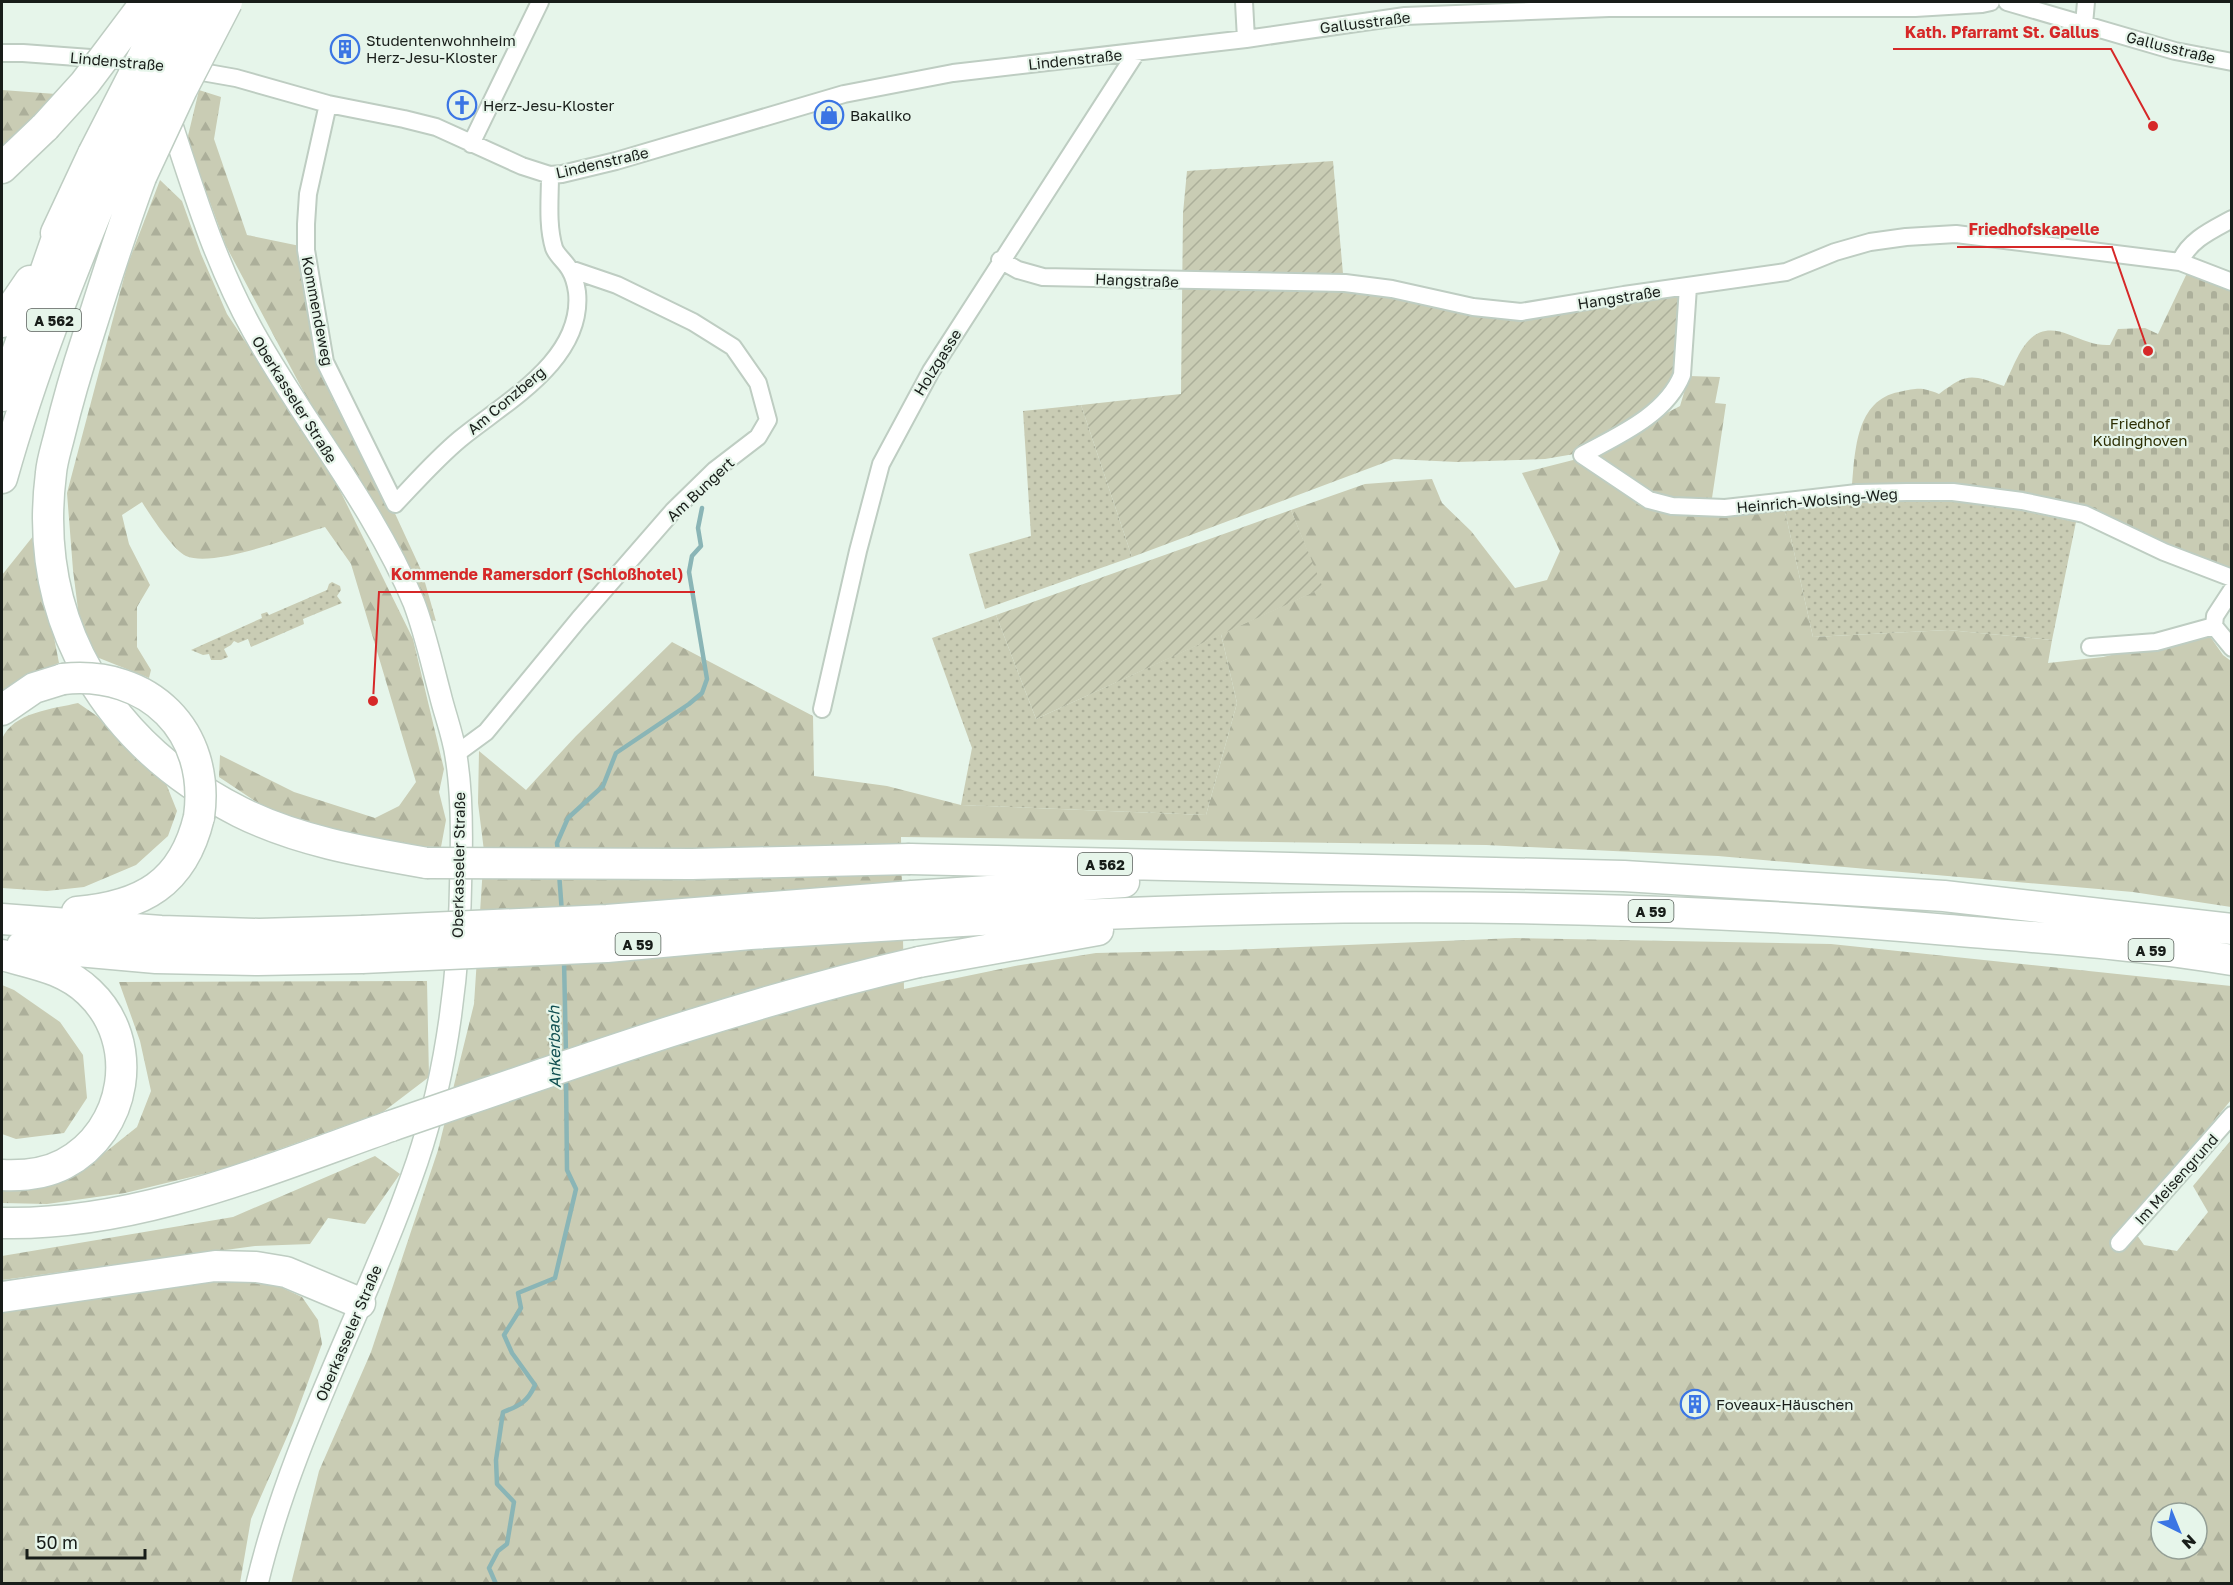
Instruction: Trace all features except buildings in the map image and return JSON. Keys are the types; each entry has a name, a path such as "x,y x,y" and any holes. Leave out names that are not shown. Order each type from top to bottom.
{"highway":[{"path":"2,168 45,127 85,83 148,2"},
{"name":"A 562","path":"171,2 117,166 123,224 69,397 51,472 47,526 52,569 61,611 81,660 105,700 138,740 181,777 231,806 297,834 353,849 427,863 692,864 910,859 1301,869"},
{"name":"A 562","path":"2,478 18,418 42,351 117,166 162,72 202,2"},
{"path":"117,166 182,89 227,2"},
{"name":"A 562","path":"65,215 117,166"},
{"path":"2,322 30,282 65,215"},
{"path":"2,396 65,215"},
{"path":"2,710 34,688 63,679 95,677 126,685 147,696 166,711 186,736 197,762 201,789 199,817 189,846 177,866 161,883 134,901 103,910 2,919"},
{"name":"A 59","path":"2,944 156,958 258,960 362,945 607,920 912,910 1301,869 1624,876 1944,896 2232,929"},
{"name":"A 59","path":"912,910 1024,917 1231,910 1479,906 1754,915 2070,940 2232,960"},
{"name":"A 59","path":"2,1223 65,1221 136,1208 264,1171 728,1013 867,974 1111,927 1231,910"},
{"name":"A 59","path":"2,919 161,931 259,934 362,945"},
{"path":"2,955 51,968 72,979 90,993 105,1011 115,1031 122,1061 115,1107 108,1121 89,1146 63,1165 48,1171 33,1175 2,1175"},
{"path":"2,1297 215,1266 256,1267 286,1272 360,1303"}],"street":[{"name":"Oberkasseler Straße","path":"148,2 156,77 205,227 225,276 280,379 357,496 399,568 416,608 456,754 461,818 461,896 453,1003 437,1091 417,1161 305,1434 285,1489 257,1584"},
{"path":"471,144 540,2"},
{"path":"1244,2 1246,39"},
{"name":"Gallusstraße","path":"1136,52 1405,16 1609,8 1915,8 1991,2"},
{"name":"Gallusstraße","path":"2007,2 2175,51 2232,62"},
{"path":"2084,24 2086,2"},
{"name":"Lindenstraße","path":"2,53 154,63 236,78 328,104 436,127 522,166 550,175 616,161 843,94 952,73 1136,52"},
{"name":"Holzgasse","path":"822,709 858,551 881,464 926,379 1000,260 1136,52"},
{"name":"Kommendeweg","path":"328,104 308,194 306,250 315,306 325,362 395,504"},
{"name":"Am Conzberg","path":"395,504 437,459 517,395 559,354 569,339 577,316 577,291 570,269 555,250 550,231 550,175"},
{"path":"2180,262 2185,251 2198,240 2232,219"},
{"name":"Hangstraße","path":"1000,260 1018,270 1043,277 1345,283 1473,307 1521,312 1786,272 1825,255 1870,242 1956,234 2180,262 2232,282"},
{"name":"Am Bungert","path":"456,754 486,732 579,619 673,511 715,470 758,437 768,420 758,383 733,347 693,322 617,285 570,269"},
{"name":"Heinrich-Wolsing-Weg","path":"1688,287 1682,375 1676,388 1666,400 1640,422 1582,455 1650,500 1672,506 1725,508 1857,493 1953,492 2022,501 2084,514 2163,552 2232,578"},
{"path":"2210,628 2232,590"},
{"path":"2090,646 2156,642 2210,628"},
{"path":"2210,628 2232,648"},
{"name":"Im Meisengrund","path":"2119,1243 2232,1115"}],"green space":[{"path":"2,90 56,94 2,153"},
{"path":"199,90 221,97 214,139 247,235 300,246 316,365 392,507 422,572 436,621 431,620 375,512 308,400 226,246 187,140"},
{"path":"1333,161 1344,285 1515,320 1680,292 1674,381 1662,399 1580,453 1545,459 1457,462 1394,459 1132,557 1081,405 1181,394 1183,213 1187,171"},
{"path":"160,180 182,201 201,254 227,314 327,464 413,639 444,769 439,792 446,820 441,847 387,846 273,813 219,777 220,755 294,792 375,818 399,806 416,782 351,564 325,527 254,549 215,558 199,559 186,556 175,547 142,502 122,515 129,544 150,585 137,607 137,647 151,670 149,678 94,656 80,625 67,493 127,266"},
{"name":"Friedhof Küdinghoven","path":"2188,271 2231,290 2231,570 2172,549 2083,506 2027,493 1957,486 1852,487 1857,443 1861,429 1874,405 1885,397 1916,389 1939,394 1957,382 1970,378 2004,386 2027,342 2044,331 2056,331 2105,345 2110,345 2118,329 2145,328 2158,334"},
{"path":"1689,376 1720,377 1715,403 1726,404 1712,498 1780,499 1784,507 1813,637 1948,630 2052,640 2048,663 2103,657 2207,632 2223,655 2231,661 2231,907 2133,892 1718,856 1486,845 901,837 904,989 1015,966 1096,953 1515,938 1831,944 2231,986 2231,1100 2182,1160 2127,1221 2144,1245 2177,1251 2208,1212 2193,1186 2231,1140 2231,1583 291,1584 319,1471 371,1352 438,1150 474,1004 484,851 478,803 479,751 526,790 576,736 672,642 813,716 814,776 887,786 961,805 1206,815 1237,703 1221,634 1322,588 1291,510 1365,484 1432,479 1442,503 1471,531 1515,588 1547,580 1560,551 1522,473 1581,458 1680,406"},
{"path":"1081,405 1132,557 985,609 969,554 1031,536 1023,411"},
{"path":"1951,496 2076,522 2052,640 1948,630 1813,637 1784,507 1868,499"},
{"path":"1291,510 1323,588 1036,719 996,615"},
{"path":"34,535 59,663 26,676 2,697 2,575"},
{"path":"332,582 340,586 341,590 337,596 342,603 303,619 304,624 251,647 248,639 238,643 234,641 224,649 228,657 221,660 211,660 209,654 203,655 191,650 262,618 261,614 267,612 269,615 327,590"},
{"path":"996,615 1036,719 1221,634 1237,703 1206,815 961,805 972,748 932,638"},
{"path":"78,703 97,716 114,735 165,781 177,811 168,836 136,865 84,887 47,891 2,888 2,739 7,730 24,717"},
{"path":"427,981 429,1077 383,1112 224,1169 125,1193 47,1204 2,1203 2,1186 98,1158 137,1127 151,1091 140,1041 119,982"},
{"path":"2,985 14,990 60,1022 83,1055 87,1098 64,1133 16,1139 2,1134"},
{"path":"375,1156 400,1174 365,1224 328,1218 310,1244 255,1246 2,1280 2,1256 233,1217"},
{"path":"192,1282 270,1282 302,1297 318,1320 322,1344 293,1423 251,1519 240,1583 2,1584 2,1312"}],"waterway":[{"name":"Ankerbach","path":"558,853 557,843 568,818 603,786 616,753 702,693 707,679 689,572 692,556 701,546 698,528 702,508"},
{"name":"Ankerbach","path":"559,873 562,913"},
{"name":"Ankerbach","path":"564,960 566,1054"},
{"name":"Ankerbach","path":"496,1584 489,1568 498,1551 507,1544 514,1502 497,1484 496,1460 503,1412 523,1402 535,1385 512,1353 504,1335 521,1308 518,1293 555,1278 576,1189 567,1170 566,1077"}],"place":[{"name":"Studentenwohnheim Herz-Jesu-Kloster","path":"345,49"},
{"name":"Herz-Jesu-Kloster","path":"462,105"},
{"name":"Bakaliko","path":"829,115"},
{"name":"Kath. Pfarramt St. Gallus","path":"2153,126"},
{"name":"Friedhofskapelle","path":"2148,351"},
{"name":"Kommende Ramersdorf (Schloßhotel)","path":"373,701"},
{"name":"Foveaux-Häuschen","path":"1695,1404"}]}
